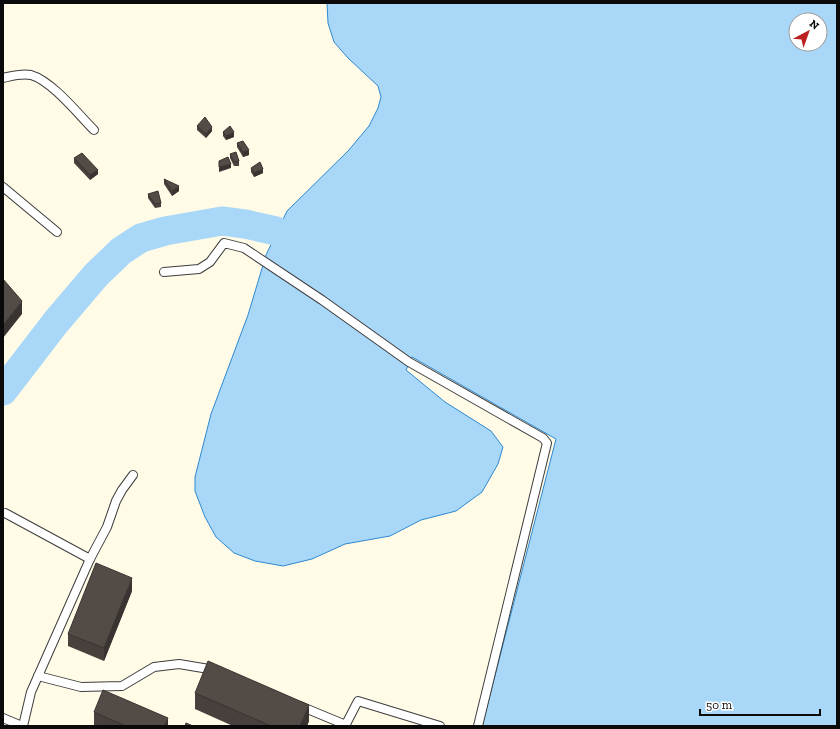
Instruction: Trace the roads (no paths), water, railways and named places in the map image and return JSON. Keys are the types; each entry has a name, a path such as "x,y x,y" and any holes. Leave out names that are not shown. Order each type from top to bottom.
{"lane":[{"path":"3,78 15,75 30,75 42,80 94,130"},
{"path":"3,187 57,232"},
{"path":"164,272 199,269 210,262 224,243 244,248 322,300 410,362 543,438 547,443 478,726"},
{"path":"3,718 22,726 31,692 38,676 90,559 107,527 122,490 133,475"},
{"path":"5,512 90,559"},
{"path":"38,676 81,687 122,686 154,667 179,664 209,669 223,675"},
{"path":"295,704 345,726 358,701 440,726"}],"water":[{"path":"327,3 837,3 837,726 482,726 556,439 412,357 406,370 445,402 491,431 503,447 498,464 482,492 456,511 421,520 390,536 345,544 312,559 283,566 255,561 234,553 216,537 205,517 195,491 195,477 211,414 248,315 266,255 287,211 348,151 369,126 378,108 381,97 378,86 348,58 334,42 328,23"}],"waterway":[{"path":"3,391 56,322 96,275 121,251 141,238 165,231 222,221 245,224 276,231"}]}
